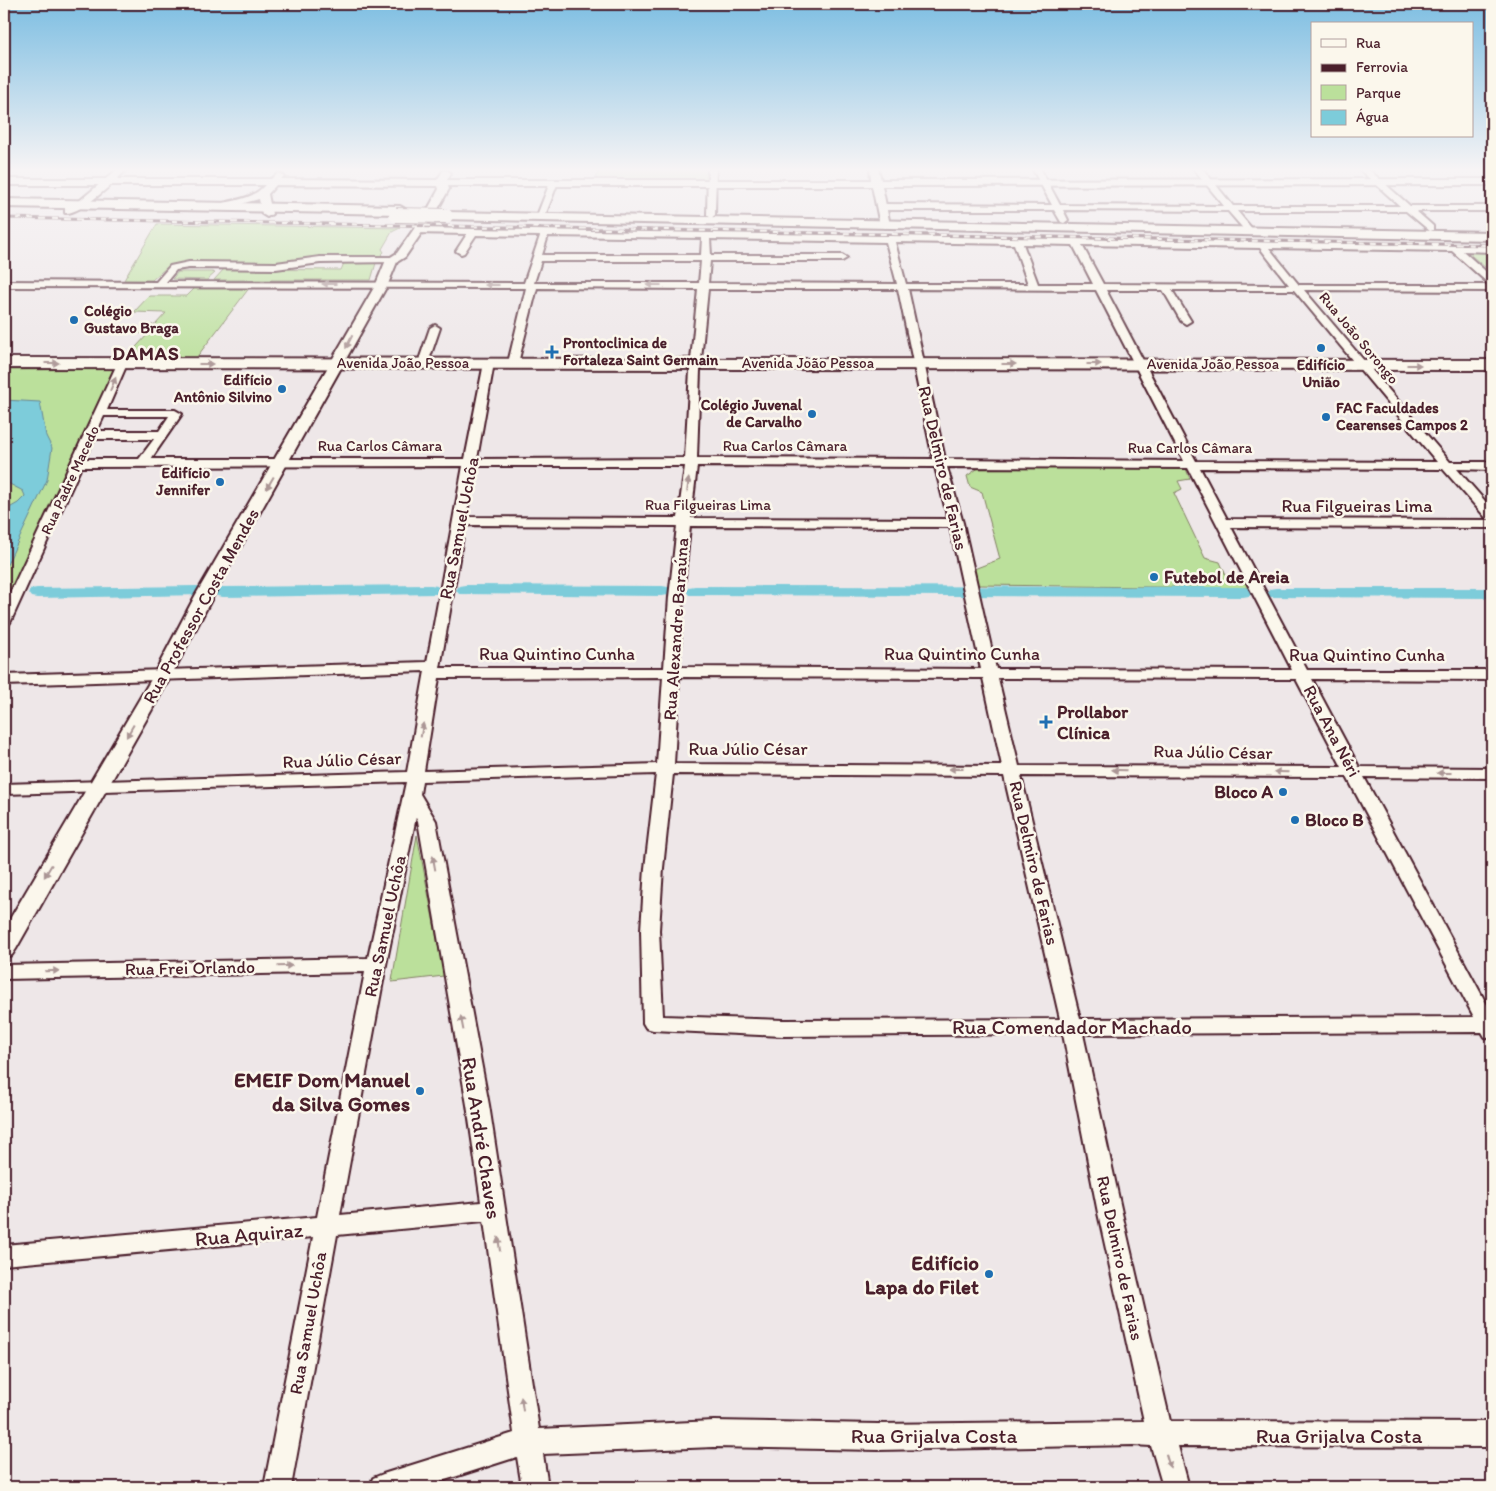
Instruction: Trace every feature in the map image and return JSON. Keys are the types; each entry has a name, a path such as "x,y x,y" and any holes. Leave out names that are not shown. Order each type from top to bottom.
{"main road":[{"name":"Avenida João Pessoa","path":"4,363 1492,364"}],"street":[{"name":"Rua Professor Costa Mendes","path":"4,949 162,676 207,591 382,284 392,260 401,255 412,238"},
{"path":"461,251 469,238"},
{"path":"528,285 544,238"},
{"name":"Rua Alexandre Baraúna","path":"653,1023 651,921 654,868 665,769 676,591 691,462 696,363 706,258 706,238"},
{"path":"777,258 778,238"},
{"path":"810,238 1492,249"},
{"name":"Rua Delmiro de Farias","path":"890,239 902,286 940,464 956,523 1072,1028 1110,1213 1160,1434 1176,1487"},
{"path":"1017,241 1034,286"},
{"name":"Rua Ana Néri","path":"1076,242 1222,524 1491,1028"},
{"name":"Rua Professor Costa Mendes","path":"392,260 389,254 394,246"},
{"name":"Rua João Sorongo","path":"1264,246 1296,287 1447,466 1492,516"},
{"path":"1455,249 1492,282"},
{"path":"537,258 842,258"},
{"path":"159,284 173,268 189,265 276,266 320,260 392,260"},
{"path":"4,284 1492,288"},
{"path":"513,364 532,288 528,285"},
{"path":"1164,286 1186,321"},
{"path":"423,363 435,328"},
{"name":"Rua Padre Macedo","path":"4,621 122,364"},
{"name":"Rua Samuel Uchôa","path":"277,1487 376,964 413,786 446,591 489,364"},
{"path":"101,413 176,414 143,462"},
{"path":"91,435 162,435"},
{"name":"Rua Carlos Câmara","path":"78,463 691,462 1492,466"},
{"name":"Rua Filgueiras Lima","path":"460,521 956,523"},
{"name":"Rua Filgueiras Lima","path":"1222,524 1492,524"},
{"name":"Rua Quintino Cunha","path":"4,680 432,670 1492,675"},
{"name":"Rua Júlio César","path":"4,789 413,786 665,769 1012,769 1354,773 1492,772"},
{"name":"Rua André Chaves","path":"413,786 427,821 478,1105 535,1487"},
{"name":"Rua Frei Orlando","path":"4,972 376,964"},
{"name":"Rua Comendador Machado","path":"653,1023 783,1028 1072,1028 1316,1024 1491,1028"},
{"name":"Rua Aquiraz","path":"4,1255 494,1210"},
{"name":"Rua Grijalva Costa","path":"383,1487 528,1442 714,1434 878,1437 1160,1434 1492,1435"}],"green space":[{"path":"149,238 389,238 382,249 384,252 379,257 316,258 285,263 185,263 167,267 152,280 124,280"},
{"path":"1466,251 1492,251 1492,273"},
{"path":"344,263 376,263 371,280 214,280 224,269 341,270"},
{"path":"178,272 215,273 207,280 172,279"},
{"path":"250,287 196,358 126,358 148,334 138,333 145,325 155,325 166,313 134,312 149,296 187,296 195,288"},
{"path":"115,369 4,604 4,370"},
{"path":"980,467 1186,469 1190,479 1178,481 1182,489 1174,493 1205,558 1220,562 1228,580 1244,581 1249,588 977,585 974,569 1000,559 982,492 970,487 967,476"},
{"path":"417,835 444,976 392,982 392,981"}],"water":[{"path":"4,400 40,402 46,436 52,448 47,480 4,571 4,511 18,503 25,496 23,491 4,481"}],"waterway":[{"path":"223,592 431,590"},
{"path":"465,590 662,591"},
{"path":"37,593 197,591"},
{"path":"695,591 1243,592"},
{"path":"1276,593 1492,593"}],"railway":[{"path":"1083,238 1492,245"}],"place":[{"name":"Colégio Gustavo Braga","path":"74,320"},
{"name":"Edifício União","path":"1321,348"},
{"name":"Prontoclinica de Fortaleza Saint Germain","path":"552,352"},
{"name":"Edifício Antônio Silvino","path":"282,389"},
{"name":"Colégio Juvenal de Carvalho","path":"812,414"},
{"name":"FAC Faculdades Cearenses Campos 2","path":"1326,417"},
{"name":"Edifício Jennifer","path":"220,482"},
{"name":"Futebol de Areia","path":"1154,577"},
{"name":"Prollabor Clínica","path":"1046,722"},
{"name":"Bloco A","path":"1283,792"},
{"name":"Bloco B","path":"1295,820"},
{"name":"EMEIF Dom Manuel da Silva Gomes","path":"420,1091"},
{"name":"Edifício Lapa do Filet","path":"989,1274"}],"district":[{"name":"DAMAS","path":"146,353"}]}
